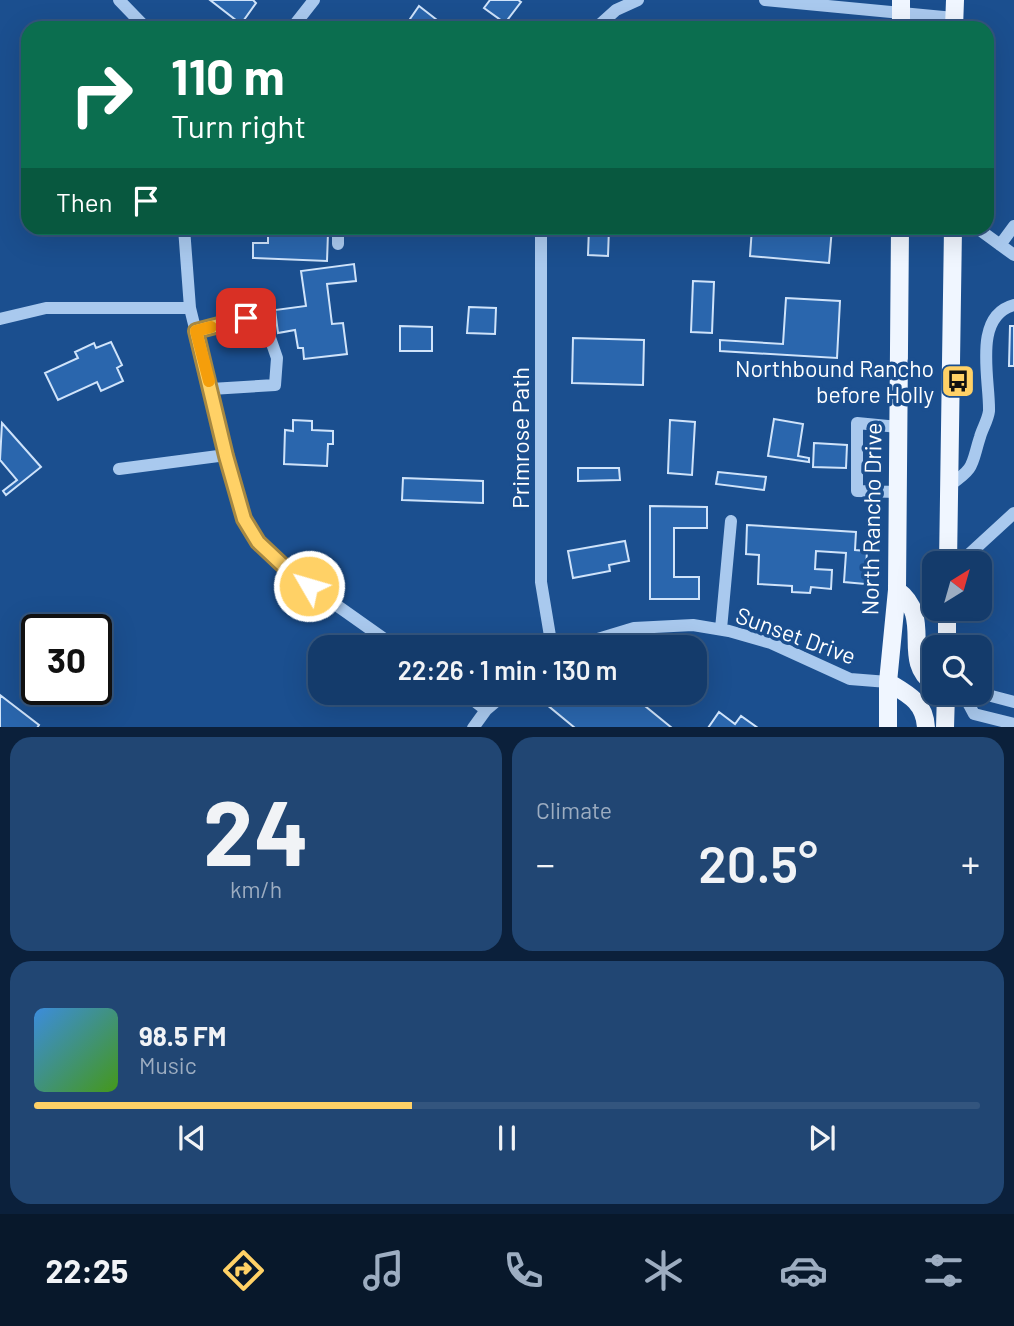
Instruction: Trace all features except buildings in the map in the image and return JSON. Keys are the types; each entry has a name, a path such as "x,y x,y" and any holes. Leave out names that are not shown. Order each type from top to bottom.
{"main road":[{"name":"North Rancho Drive","path":"888,727 887,682 897,590 900,235"},
{"path":"948,551 953,235"},
{"path":"897,590 912,604 916,616 917,660 922,669"},
{"path":"887,682 921,706 925,713 926,727"},
{"path":"945,727 946,705"}],"street":[{"path":"119,0 139,21"},
{"path":"298,21 314,0"},
{"path":"604,21 616,10 638,0"},
{"path":"765,0 901,14 954,15"},
{"path":"1000,245 1014,226"},
{"path":"185,235 190,308 244,519 258,542 291,573 379,635"},
{"path":"338,235 338,244"},
{"name":"Primrose Path","path":"541,235 541,582 550,635"},
{"path":"986,235 1014,255"},
{"path":"950,485 969,472 989,415 986,355 990,325 1003,307 1014,304"},
{"path":"0,319 46,308 190,308"},
{"path":"196,331 246,318 268,332 277,358 275,385 211,389"},
{"path":"898,427 857,423 857,491 898,492"},
{"path":"119,468 226,456"},
{"path":"973,551 1014,513"},
{"path":"721,629 731,521"},
{"name":"Sunset Drive","path":"611,635 634,628 693,625 721,629 771,643 850,679 887,682"},
{"path":"992,696 1014,702"},
{"path":"480,705 486,710"},
{"path":"473,727 492,705"},
{"path":"969,705 975,715 1014,724"}],"slow traffic":[{"path":"209,381 196,331 211,327"}],"place":[{"name":"Northbound Rancho before Holly","path":"958,381"}],"route":[{"path":"246,318 196,331 244,519 258,542 309,586"}]}
